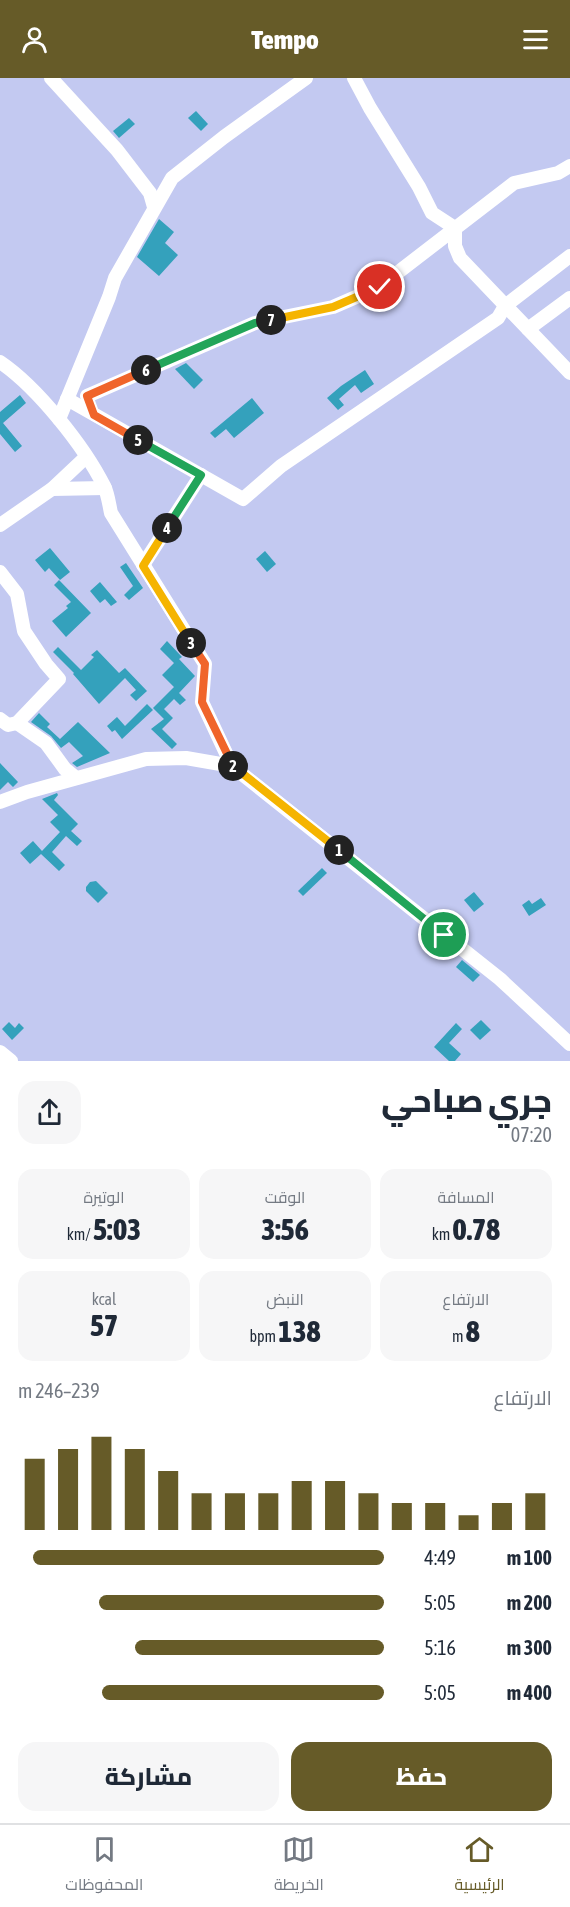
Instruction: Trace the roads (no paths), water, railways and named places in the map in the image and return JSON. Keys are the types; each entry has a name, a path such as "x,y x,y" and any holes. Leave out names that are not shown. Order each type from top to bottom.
{"street":[{"path":"51,78 117,150 150,193 154,207"},
{"path":"59,419 115,278 172,178 306,78"},
{"path":"354,78 432,213 455,228"},
{"path":"87,396 255,323 333,307 380,287 514,183 558,173 570,166"},
{"path":"455,228 455,246 460,258 570,373"},
{"path":"67,399 243,499 281,466 498,318 505,306 570,256"},
{"path":"528,329 570,298"},
{"path":"0,362 12,370 59,419 105,488 111,513 205,664 202,702 232,766 500,979 570,1044"},
{"path":"78,372 94,415"},
{"path":"0,525 52,489 86,457"},
{"path":"143,566 201,475"},
{"path":"52,489 105,488"},
{"path":"0,572 17,594 24,631 59,679 17,723 8,725 0,719"},
{"path":"17,723 46,743 65,769 76,778"},
{"path":"0,802 27,792 146,759 186,758 232,766"},
{"path":"0,1052 10,1061"}]}
